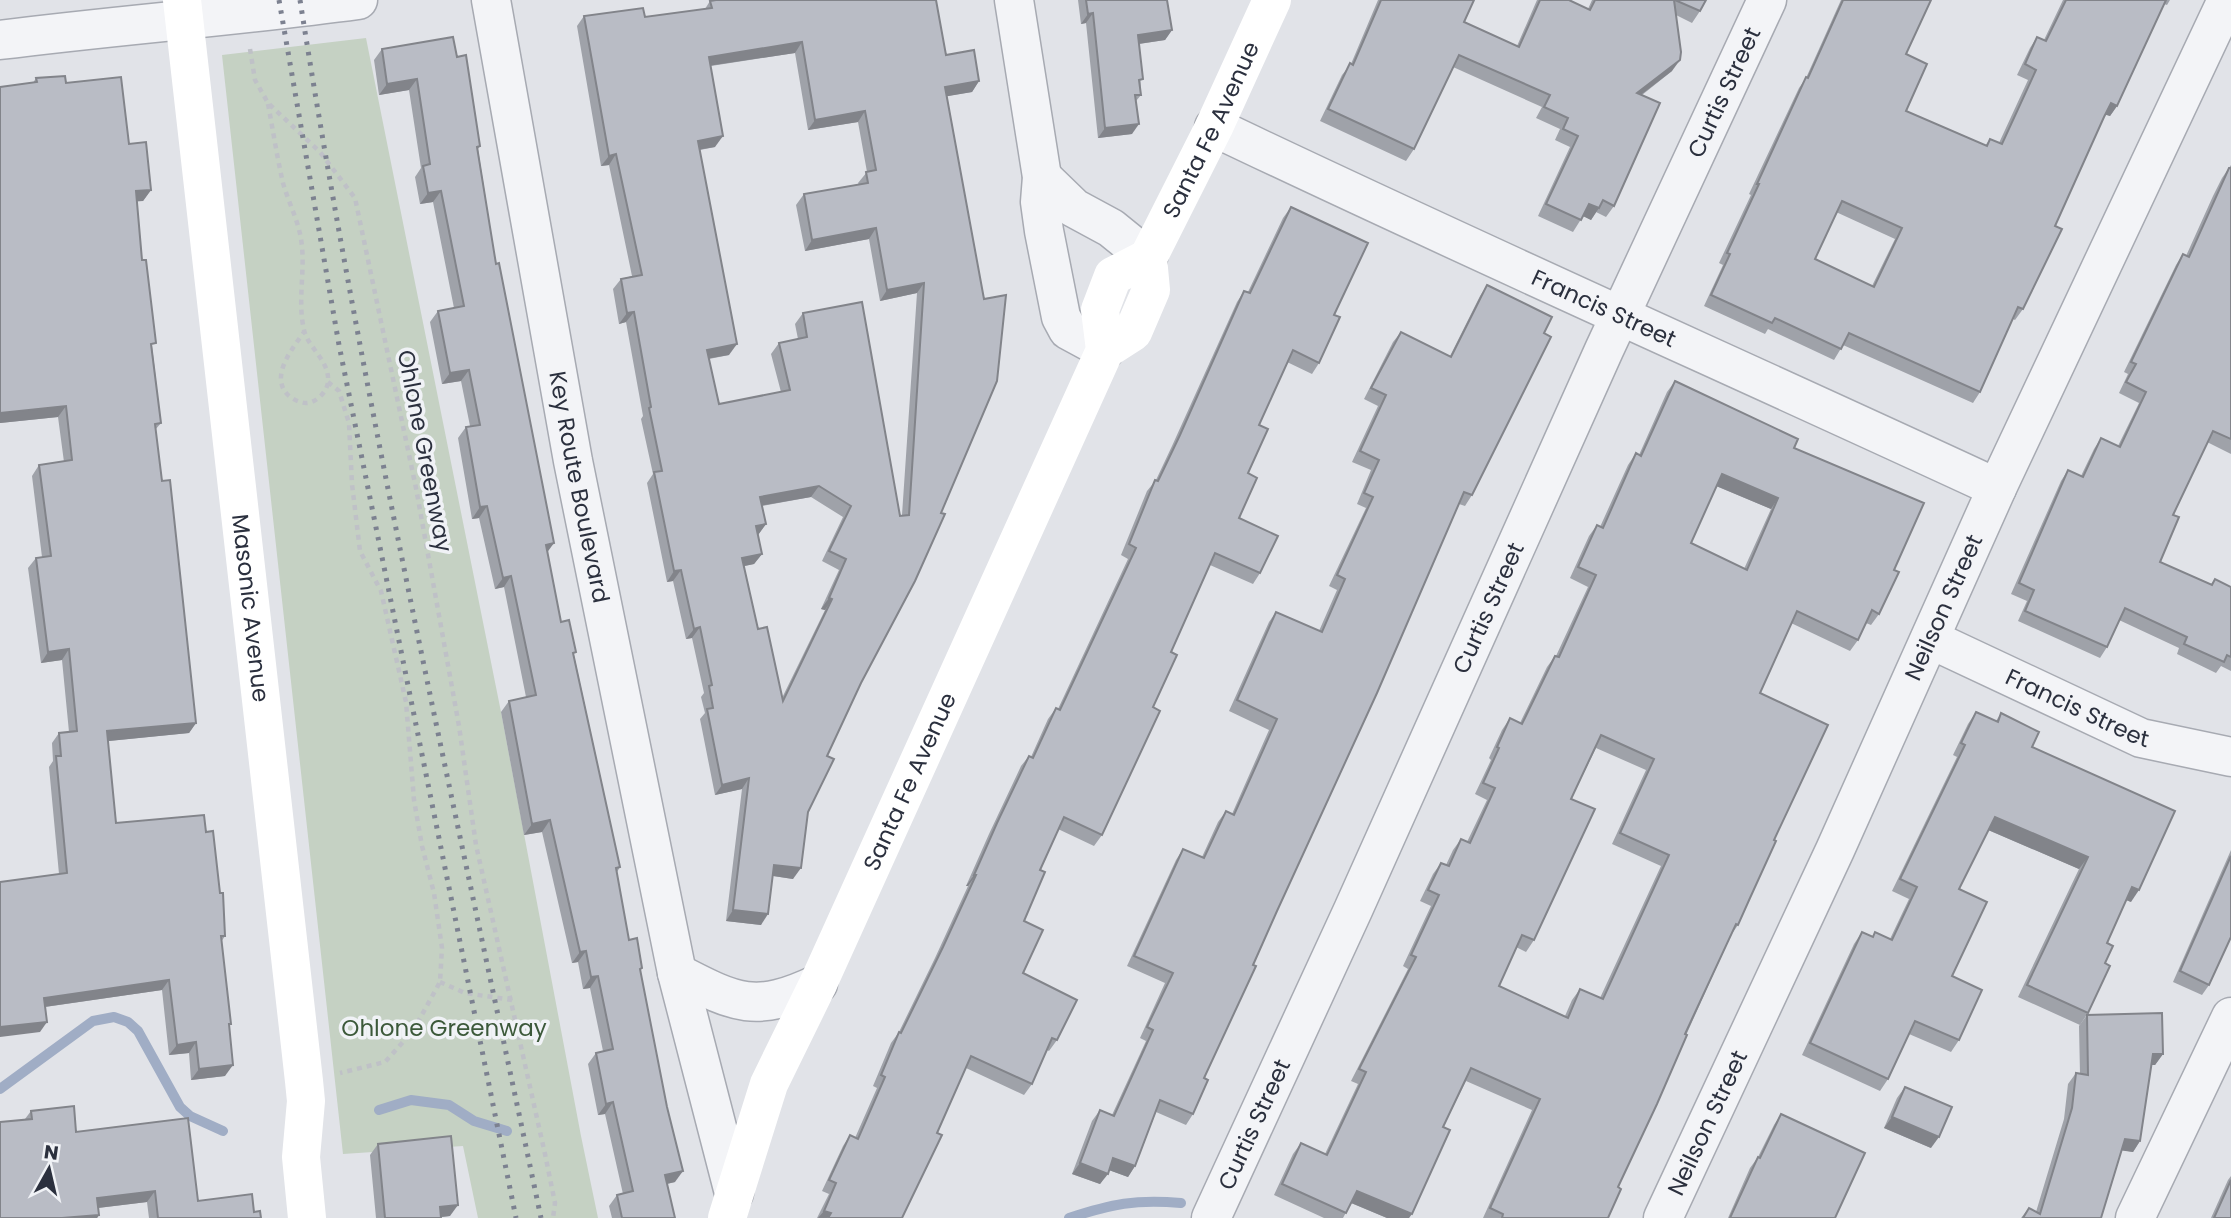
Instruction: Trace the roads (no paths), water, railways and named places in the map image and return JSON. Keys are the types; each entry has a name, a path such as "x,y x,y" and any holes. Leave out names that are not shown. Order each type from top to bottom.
{"street":[{"path":"0,40 183,10 246,15 358,0"},
{"name":"Key Route Boulevard","path":"491,0 573,461 677,973 730,1205"},
{"path":"1014,0 1042,177 1040,202 1044,231 1061,317 1068,330 1105,350"},
{"name":"Santa Fe Avenue","path":"730,1205 769,1084 818,985 1105,350 1133,332 1151,290 1148,258 1214,127 1272,0"},
{"name":"Curtis Street","path":"1211,1218 1353,910 1620,315 1767,0"},
{"name":"Neilson Street","path":"1663,1218 1835,850 1997,488 2227,0"},
{"name":"Masonic Avenue","path":"183,10 304,1081 306,1101 301,1157 307,1218"},
{"name":"Francis Street","path":"1214,127 1997,488"},
{"path":"1042,177 1074,208 1111,228 1148,258"},
{"name":"Francis Street","path":"1930,639 2141,738 2231,757"},
{"path":"677,973 724,997 758,1003 794,996 818,985"},
{"path":"2135,1218 2231,1017"}],"waterway":[{"path":"0,1089 93,1021 114,1017 128,1022 138,1031 180,1107 190,1116 223,1131"},
{"path":"379,1110 411,1100 449,1105 474,1121 507,1131"},
{"path":"1069,1218 1124,1204 1181,1203"}],"railway":[{"path":"279,0 339,345 516,1218"},
{"path":"300,0 325,153 382,458 541,1218"}],"park label":[{"name":"Ohlone Greenway","path":"444,1028"}]}
